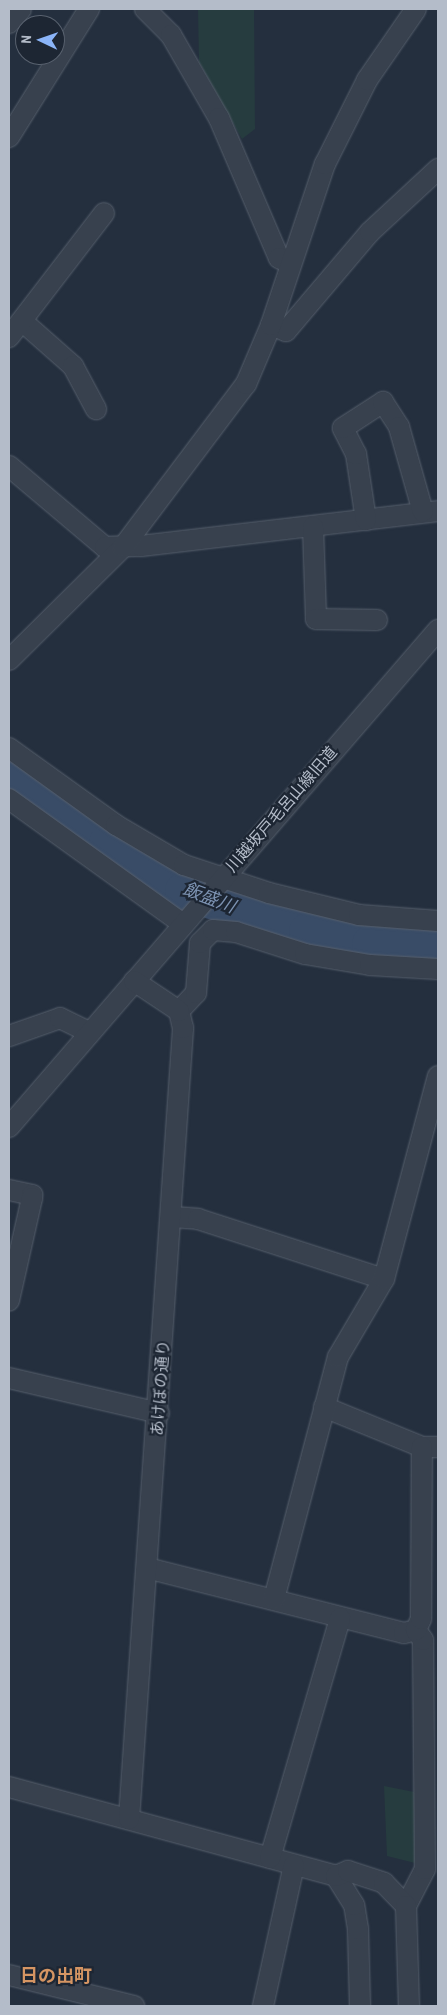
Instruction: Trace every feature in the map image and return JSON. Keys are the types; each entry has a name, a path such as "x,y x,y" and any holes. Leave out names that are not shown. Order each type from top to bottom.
{"street":[{"path":"9,23 20,9"},
{"path":"9,137 89,9"},
{"path":"145,9 171,35 219,118 279,258 290,263"},
{"path":"9,660 124,547 246,384 271,325 290,263 325,164 367,80 416,9"},
{"path":"271,325 286,330 370,232 438,169"},
{"path":"9,337 104,213"},
{"path":"22,321 73,366 96,409"},
{"path":"9,466 105,547 124,547 313,527 430,512 399,427 383,402 343,428 356,454 366,520"},
{"path":"313,527 316,619 378,620"},
{"name":"川越坂戸毛呂山線旧道","path":"9,1126 438,630"},
{"path":"9,748 158,851 184,865 221,880 359,915 438,921"},
{"path":"9,799 187,919"},
{"path":"134,981 178,1011 196,993 200,943 213,930 236,932 304,954 370,965 438,969"},
{"name":"あけぼの通り","path":"128,1819 172,1217 183,1028 178,1011"},
{"path":"9,1036 60,1018 89,1032"},
{"path":"274,1599 338,1357 384,1279 438,1076"},
{"path":"9,1190 32,1195 32,1198 9,1300"},
{"path":"172,1217 198,1219 384,1279"},
{"path":"9,1378 159,1413"},
{"path":"324,1408 430,1447 421,1619 416,1630"},
{"path":"147,1568 404,1633 416,1630"},
{"path":"270,1858 340,1618"},
{"path":"409,2006 406,1906 425,1870 423,1640 416,1630"},
{"path":"9,1786 336,1876 348,1871 384,1883 406,1906"},
{"path":"262,2006 294,1865"},
{"path":"336,1876 354,1905 358,1929 356,2006"},
{"path":"9,1975 134,2006"}],"green space":[{"path":"198,9 254,9 255,129 242,139 199,62"},
{"path":"384,1786 419,1793 419,1864 387,1856"}],"waterway":[{"name":"飯盛川","path":"9,773 108,843 184,891 308,932 371,944 438,948"}],"district":[{"name":"日の出町","path":"56,1976"}]}
